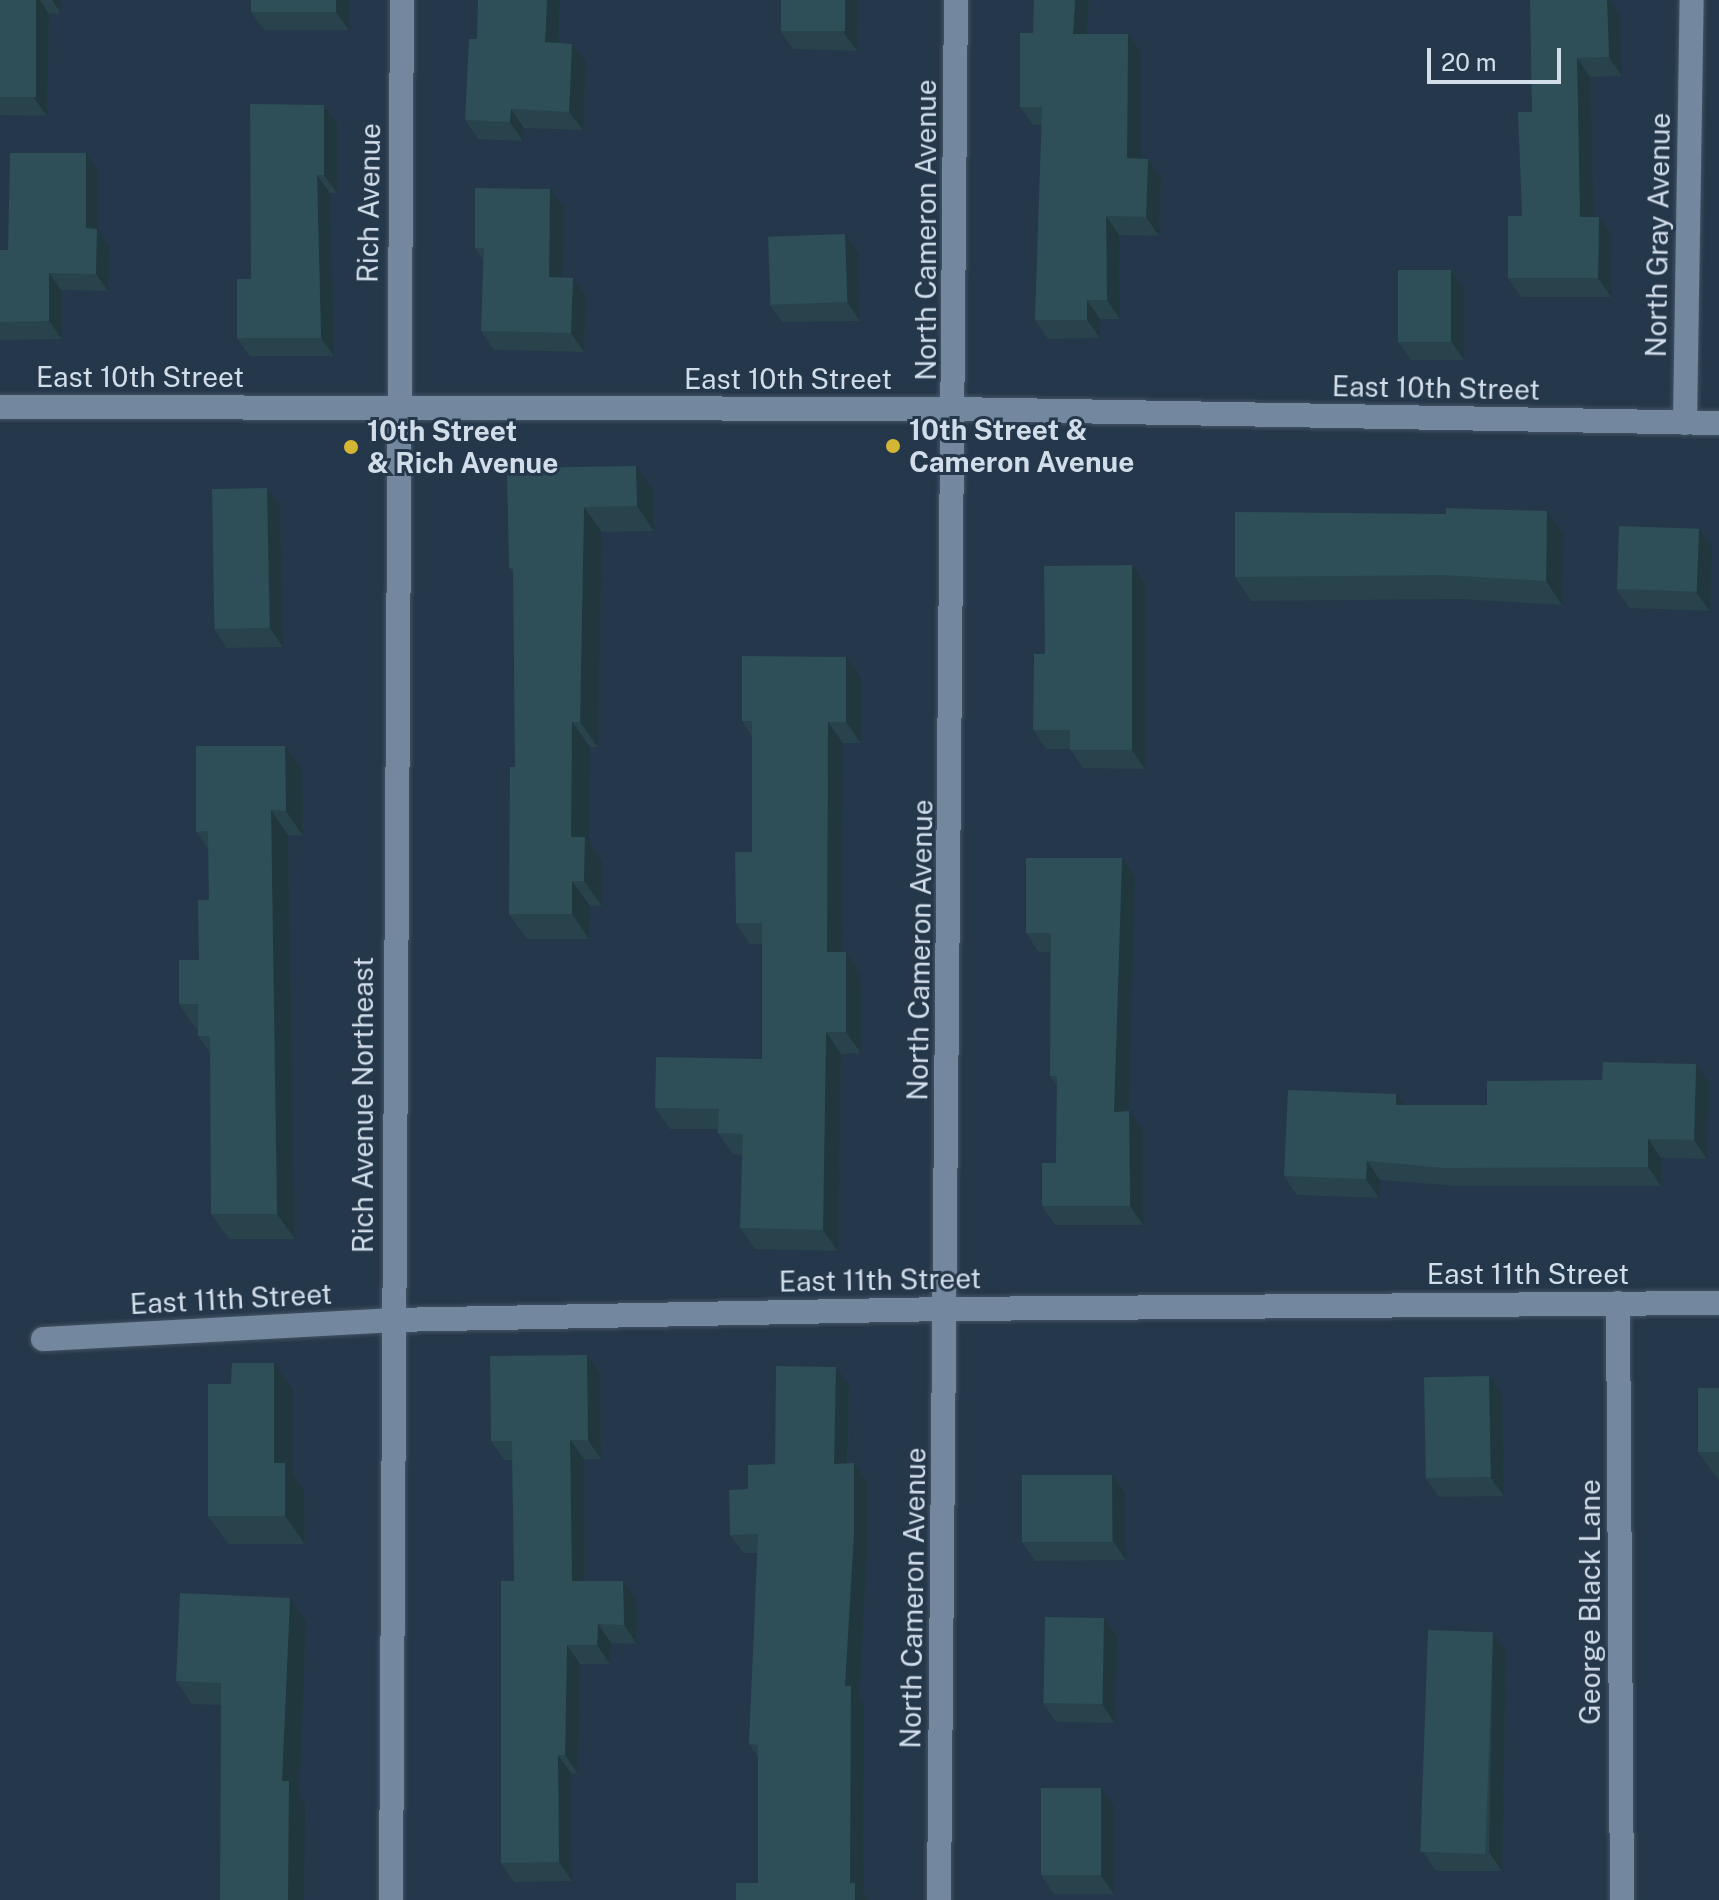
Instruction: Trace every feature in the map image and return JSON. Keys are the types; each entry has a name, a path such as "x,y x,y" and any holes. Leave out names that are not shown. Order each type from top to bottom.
{"street":[{"name":"Rich Avenue","path":"396,407 402,0"},
{"name":"North Cameron Avenue","path":"939,1900 947,1309 956,0"},
{"name":"North Gray Avenue","path":"1685,423 1692,0"},
{"name":"East 10th Street","path":"0,407 955,409 1719,423"},
{"name":"Rich Avenue Northeast","path":"391,1900 396,407"},
{"name":"George Black Lane","path":"1618,1303 1622,1900"},
{"name":"East 11th Street","path":"43,1339 392,1320 947,1309 1719,1303"}],"building":[{"path":"0,0 36,0 36,97 0,97"},
{"path":"251,0 336,0 336,12 251,12"},
{"path":"478,0 547,0 545,42 572,44 569,112 511,109 510,122 465,120 469,39 477,39"},
{"path":"781,0 845,0 845,31 781,31"},
{"path":"1034,0 1075,0 1073,34 1128,34 1127,158 1148,159 1146,217 1106,216 1107,300 1087,300 1087,320 1035,320 1042,107 1020,107 1020,33 1033,33"},
{"path":"1530,0 1607,0 1609,57 1577,58 1580,217 1599,217 1598,278 1508,278 1508,216 1522,216 1518,112 1532,112"},
{"path":"250,104 324,105 324,175 317,175 321,338 237,338 237,279 251,279"},
{"path":"10,153 86,153 86,228 97,229 96,274 49,273 49,321 0,322 0,250 8,250"},
{"path":"475,188 550,189 549,277 573,278 571,333 481,331 484,248 475,248"},
{"path":"845,234 847,302 770,305 768,237"},
{"path":"1398,270 1451,270 1451,342 1398,342"},
{"path":"636,466 637,506 584,507 580,722 572,722 571,837 585,837 584,881 572,881 572,914 509,914 510,767 515,767 513,568 509,568 507,468"},
{"path":"267,488 269,628 214,629 212,489"},
{"path":"1446,508 1547,511 1546,581 1444,575 1235,577 1235,512 1446,514"},
{"path":"1619,526 1699,529 1697,592 1617,589"},
{"path":"1132,565 1132,750 1070,750 1070,730 1033,730 1034,654 1045,654 1044,566"},
{"path":"742,656 846,657 846,722 828,722 827,952 846,952 846,1032 826,1032 823,1230 740,1228 743,1134 718,1133 719,1109 655,1108 656,1057 762,1059 762,923 736,923 735,852 752,852 752,721 742,721"},
{"path":"196,746 285,746 286,811 271,810 277,1214 211,1214 210,1036 198,1036 198,1004 179,1004 179,960 199,960 198,900 209,900 208,831 196,832"},
{"path":"1026,858 1122,858 1114,1112 1129,1111 1130,1206 1042,1206 1042,1163 1056,1163 1057,1076 1050,1076 1051,933 1026,933"},
{"path":"1603,1062 1696,1064 1694,1140 1648,1139 1648,1167 1444,1168 1367,1161 1366,1179 1284,1176 1288,1090 1396,1094 1396,1105 1487,1105 1487,1081 1602,1080"},
{"path":"587,1355 588,1440 570,1440 572,1581 623,1581 624,1625 598,1624 597,1645 567,1645 565,1755 558,1755 559,1862 501,1863 501,1581 514,1581 512,1441 491,1441 490,1356"},
{"path":"232,1363 274,1363 274,1463 285,1463 285,1516 208,1516 208,1384 231,1384"},
{"path":"776,1366 836,1367 834,1464 854,1463 854,1534 845,1686 851,1686 850,1883 855,1883 855,1900 736,1900 736,1883 758,1883 758,1745 749,1744 758,1534 730,1535 729,1490 748,1489 748,1465 775,1464"},
{"path":"1489,1376 1491,1477 1426,1478 1424,1377"},
{"path":"1698,1388 1719,1388 1719,1452 1698,1452"},
{"path":"1022,1475 1112,1475 1112,1542 1022,1542"},
{"path":"180,1593 290,1598 282,1781 289,1781 288,1900 220,1900 221,1683 176,1681"},
{"path":"1045,1617 1104,1618 1102,1704 1043,1703"},
{"path":"1428,1630 1493,1632 1485,1854 1420,1852"},
{"path":"1041,1788 1101,1788 1101,1875 1041,1875"}],"place":[{"name":"10th Street & Cameron Avenue","path":"893,446"},
{"name":"10th Street & Rich Avenue","path":"351,447"}]}
